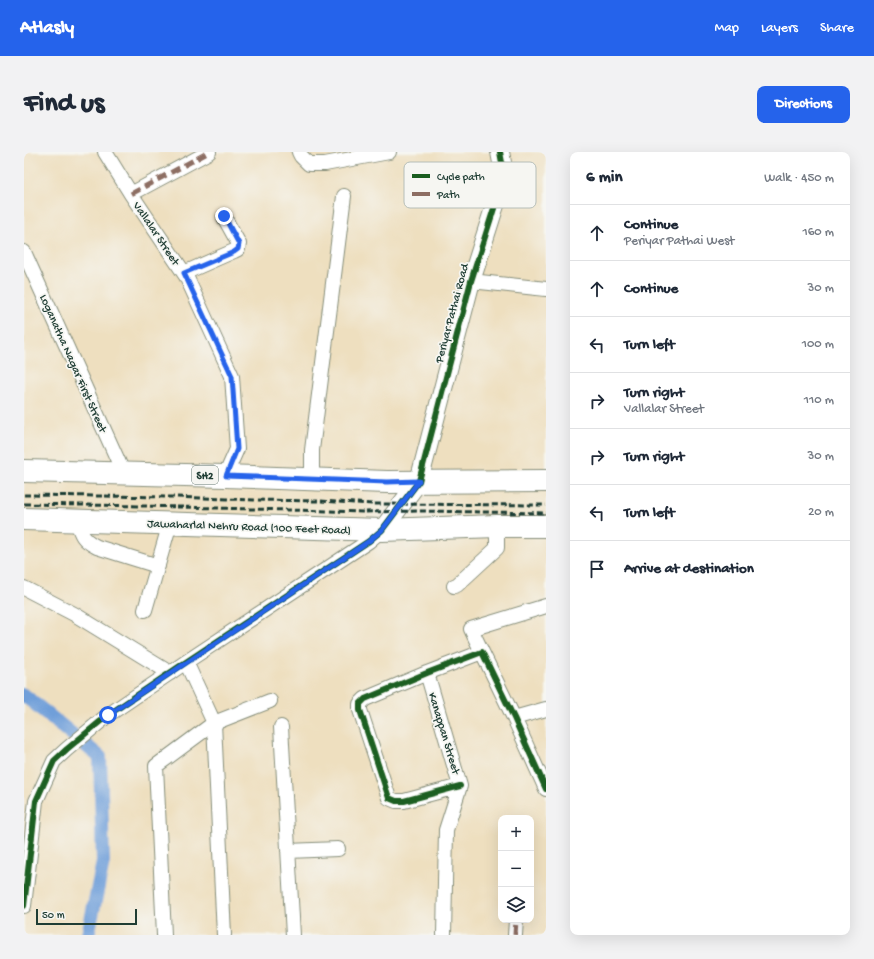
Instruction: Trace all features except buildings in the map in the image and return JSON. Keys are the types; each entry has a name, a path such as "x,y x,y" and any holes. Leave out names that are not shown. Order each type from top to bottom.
{"main road":[{"name":"SH2","path":"24,471 387,482 546,482"},
{"name":"Jawaharlal Nehru Road (100 Feet Road)","path":"24,519 382,530 546,526"}],"street":[{"name":"Vallalar Street","path":"104,152 184,273 232,376 237,449 226,476"},
{"path":"131,194 209,152"},
{"path":"299,152 309,164 325,164 389,152"},
{"name":"Periyar Pathai Road","path":"500,152 502,162"},
{"path":"312,479 312,450 344,196"},
{"name":"Periyar Pathai Road","path":"419,481 471,280 494,208"},
{"path":"184,273 238,249 239,244 224,216"},
{"name":"Loganatha Nagar First Street","path":"24,252 124,474"},
{"path":"471,280 546,289"},
{"path":"24,906 28,835 36,801 54,761 104,718 369,541 382,530 419,481"},
{"path":"77,521 80,532 84,539 89,543 97,547 158,566"},
{"path":"145,610 170,523"},
{"path":"454,586 457,585 498,548 497,526"},
{"path":"24,588 74,614 170,673"},
{"path":"546,606 471,629 546,789"},
{"path":"460,786 404,800 396,801 389,798 360,710 360,704 365,699 482,652"},
{"path":"186,662 214,724 224,935"},
{"name":"Kanappan Street","path":"427,673 460,786 446,830 444,935"},
{"path":"164,935 156,766 214,724 270,701"},
{"path":"514,718 546,709"},
{"path":"281,727 293,935"},
{"path":"288,852 338,849"},
{"path":"515,935 516,923"}],"waterway":[{"path":"24,695 100,757 103,862 88,935"}],"railway":[{"path":"24,495 174,497 374,504 546,505"},
{"path":"24,504 362,512 421,511 546,513"}],"marked path":[{"path":"131,194 209,152"},
{"path":"515,935 516,923"}],"cycle path":[{"path":"500,152 502,162"},
{"path":"24,906 36,801 54,761 108,715 369,541 382,530 419,481 471,281 494,208"},
{"path":"460,786 404,801 396,801 389,798 360,710 360,704 365,699 482,652 546,789"}],"route":[{"path":"108,715 369,541 382,530 419,481 387,482 226,476 237,449 232,376 184,273 238,249 239,244 224,216"}]}
